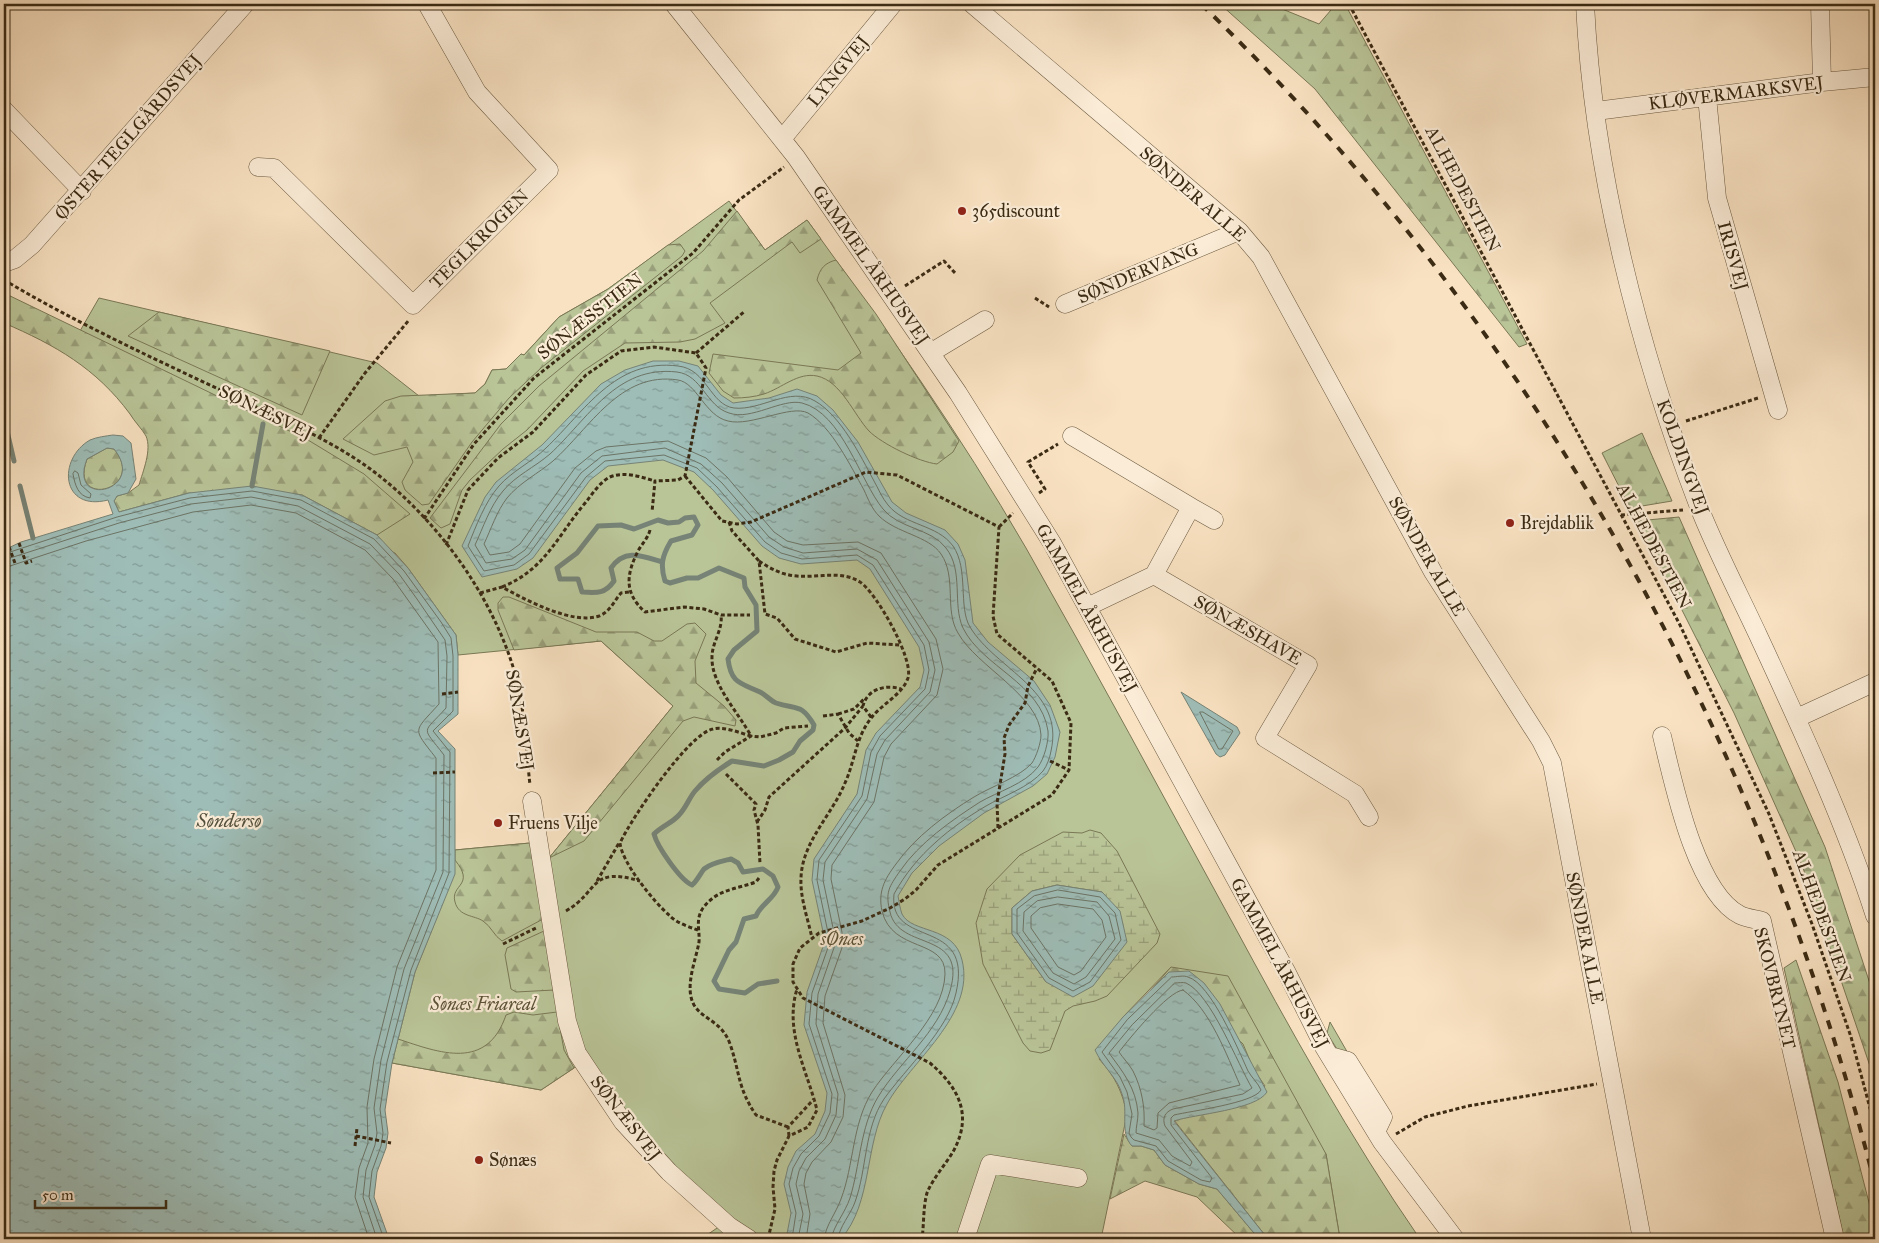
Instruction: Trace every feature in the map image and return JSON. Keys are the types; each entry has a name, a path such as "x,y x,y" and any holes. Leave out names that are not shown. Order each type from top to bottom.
{"street":[{"name":"ØSTER TEGLGÅRDSVEJ","path":"4,263 15,258 32,245 82,191 245,4"},
{"name":"TEGLKROGEN","path":"413,305 548,170 477,92 427,4"},
{"name":"GAMMEL ÅRHUSVEJ","path":"674,4 796,157 932,352 1026,500 1129,683 1330,1056 1379,1137 1455,1239"},
{"name":"LYNGVEJ","path":"782,139 893,4"},
{"name":"SØNDER ALLE","path":"972,4 1239,231 1260,257 1433,572 1542,741 1552,763 1642,1239"},
{"name":"KOLDINGVEJ","path":"1585,4 1596,111 1611,211 1639,320 1670,426 1700,508 1870,884 1875,916"},
{"path":"1820,4 1822,82"},
{"name":"KLØVERMARKSVEJ","path":"1596,111 1875,77"},
{"name":"IRISVEJ","path":"1707,97 1717,198 1776,402"},
{"path":"4,110 82,191"},
{"path":"258,167 274,168 413,305"},
{"name":"SØNDERVANG","path":"1066,304 1239,231"},
{"path":"932,352 985,320"},
{"path":"1072,436 1214,520"},
{"path":"1087,608 1154,575 1192,507"},
{"name":"SØNÆSHAVE","path":"1154,575 1308,665 1265,738 1355,794 1369,817"},
{"path":"1796,718 1875,682"},
{"name":"SKOVBRYNET","path":"1662,736 1681,812 1707,878 1723,900 1739,915 1762,921 1835,1239"},
{"name":"SØNÆSVEJ","path":"532,801 571,1037 582,1062 623,1122 646,1148 729,1226 749,1239"},
{"path":"965,1239 990,1164 1078,1178"}],"path":[{"name":"ALHEDESTIEN","path":"1349,4 1680,625 1768,814 1812,924 1851,1038 1875,1127"},
{"name":"SØNÆSSTIEN","path":"424,519 474,444 534,378 693,253 739,200 776,174 796,157"},
{"path":"892,294 944,261 956,274"},
{"name":"SØNÆSVEJ","path":"4,280 57,312 319,438 381,477 424,519 446,545 480,593 508,651 516,679 532,801"},
{"path":"319,438 365,373 409,320 413,305"},
{"path":"696,353 745,311"},
{"path":"446,545 468,490 498,458 533,432 586,375 621,351 654,347 696,353 706,368 685,476 678,480 655,482 634,475 610,477 600,485 566,526 542,562 520,580 480,593"},
{"path":"1670,426 1776,402"},
{"path":"1028,462 1042,454"},
{"path":"685,476 722,521 737,524 751,522 866,472 879,472 897,475 999,526 993,616 997,634 1052,681 1071,723 1069,770 1052,795 938,865 916,890 890,908 862,921 819,933 800,948 793,964 793,982 803,998 930,1063 948,1078 957,1093 963,1118 955,1148 927,1193 922,1239"},
{"path":"652,512 655,482"},
{"path":"1621,514 1700,508"},
{"path":"729,522 732,531 759,561 773,570 784,574 844,577 862,583 891,624 901,645 909,672 907,680 901,689 871,717 858,741 845,784 812,842 804,860 801,878 802,894 812,938"},
{"path":"650,530 635,559 628,585 629,592 645,612 684,607 704,609 721,615 750,615"},
{"path":"18,543 26,563 32,561"},
{"path":"9,547 15,563"},
{"path":"759,561 765,614 777,618 795,639 836,652 867,643 901,645"},
{"path":"502,587 530,602 561,613 584,617 599,616 609,610 621,593 629,592"},
{"path":"721,615 722,624 712,652 712,666 722,690 740,716 750,736"},
{"path":"998,828 997,803 1005,754 1004,738 1008,725 1026,703 1028,686 1036,668"},
{"path":"823,716 854,709 877,689 891,686 901,689"},
{"path":"442,694 458,692"},
{"path":"757,822 765,810 769,797 845,728 863,706 864,699"},
{"path":"863,706 871,717"},
{"path":"838,714 845,728 858,741"},
{"path":"503,944 525,935 568,910 597,881 627,827 641,811 667,770 704,732 718,728 760,737 776,733 784,728 808,726"},
{"path":"717,760 725,752 750,736"},
{"path":"1050,761 1069,770"},
{"path":"433,773 455,772"},
{"path":"726,774 756,804 754,810 757,822 760,864"},
{"path":"620,842 626,861 657,903 671,918 698,930"},
{"path":"597,881 620,875 641,881"},
{"path":"759,878 752,883 731,887 712,899 701,913 691,990 695,1007 724,1031 730,1044 739,1083 756,1115 788,1127"},
{"path":"789,1136 808,1127 817,1110 794,1038 792,1020 797,990"},
{"path":"1379,1137 1425,1118 1468,1106 1612,1081"},
{"path":"768,1239 775,1209 774,1171 789,1136 788,1127 814,1098"},
{"path":"355,1146 357,1128"},
{"path":"356,1136 391,1143"}],"green space":[{"path":"1220,4 1270,4 1319,24 1331,10 1327,4 1345,4 1527,344 1519,347 1315,89"},
{"name":"sØnæs","path":"729,201 765,250 807,220 893,340 948,422 1026,548 1321,1082 1369,1162 1420,1239 1340,1239 1326,1154 1171,967 1123,1017 1099,1059 1117,1084 1127,1114 1101,1239 760,1239 700,1194 619,1107 578,1043 549,858 673,706 601,641 458,655 456,635 395,553 252,486 152,503 173,375 80,331 99,298 377,363 419,396 475,393 485,384 492,370 506,369 521,354 524,355 559,317 608,289"},
{"path":"737,211 765,250 807,220 821,239 800,253 792,242 710,303 725,323 695,339 680,342 625,343 583,371 527,430 503,449 470,480 462,490 450,524 441,528 430,518 501,424 539,386 703,251"},
{"path":"680,244 685,251 682,256 541,368 509,398 472,442 429,504 422,505 405,490 402,482 413,462 407,447 374,455 343,439 385,401 401,396 475,393 485,384 492,370 506,369 521,354 524,355 559,317 608,289 668,245"},
{"path":"836,260 876,314 959,441 953,452 937,464 929,463 891,447 875,436 863,424 840,391 826,379 810,375 803,376 764,394 734,398 723,391 709,373 713,354 838,370 861,353 817,280 824,267"},
{"path":"4,293 308,440 364,474 410,514 377,535 302,495 189,493 119,512 114,501 117,496 128,493 139,485 145,467 148,448 146,436 117,398 89,371 57,349 4,323"},
{"path":"159,312 330,351 302,415 128,336"},
{"path":"1642,433 1672,501 1630,508 1602,453"},
{"path":"107,448 114,449 122,463 121,475 115,484 106,488 96,489 88,485 84,475 87,459"},
{"path":"1679,517 1825,847 1875,999 1875,1081 1802,865 1734,713 1637,521"},
{"path":"503,597 509,597 596,632 637,632 654,641 662,641 687,624 695,623 706,634 695,661 696,683 724,706 736,720 735,726 694,717 683,721 584,841 549,858 673,706 601,641 514,650 498,610 498,603"},
{"path":"1090,830 1101,833 1117,851 1160,934 1157,943 1107,996 1073,1006 1065,1011 1050,1050 1041,1053 1030,1051 1023,1043 983,964 976,923 987,889 1020,855 1063,832 1082,833","holes":["1057,885 1102,892 1046,982 1012,934 1012,908 1032,891"]},
{"name":"Sønæs Friareal","path":"530,843 577,1066 541,1090 392,1063 415,972 454,874 455,850"},
{"path":"530,843 543,919 502,941 486,923 463,913 457,907 454,896 463,880 463,875 455,860 455,850"},
{"path":"544,931 554,990 516,992 511,989 505,955 507,948"},
{"path":"1796,960 1838,1082 1875,1226 1875,1239 1844,1239 1784,968"},
{"path":"1171,967 1228,976 1326,1154 1340,1239 1268,1239 1174,1120 1246,1104 1265,1086 1254,1070 1243,1044 1169,972 1150,991"},
{"path":"514,1012 533,1015 557,1012 564,1050 574,1068 541,1090 392,1063 398,1039 446,1052 461,1053 475,1051 487,1044 498,1033 506,1015"},
{"path":"1330,1022 1349,1055 1340,1054 1327,1033"},
{"path":"1124,1134 1132,1146 1141,1146 1154,1150 1165,1165 1199,1184 1217,1189 1259,1239 1241,1239 1197,1197 1145,1181 1110,1199"},
{"path":"720,1226 740,1239 701,1239"}],"water":[{"path":"653,361 679,361 698,366 721,395 733,403 769,398 797,389 817,396 833,410 858,442 892,502 906,513 945,530 958,544 965,560 973,623 988,642 1034,681 1050,705 1060,732 1055,757 1047,774 1033,786 984,813 939,846 912,873 898,896 902,914 907,920 914,925 942,935 958,949 962,960 964,980 959,1000 950,1019 887,1104 875,1137 864,1191 851,1224 841,1239 786,1239 791,1213 784,1184 788,1167 796,1151 815,1134 825,1111 827,1093 804,1025 807,992 825,941 812,880 814,859 857,794 866,750 876,733 920,687 924,670 919,647 870,569 857,560 801,564 779,558 762,546 713,490 694,472 663,460 608,466 590,480 533,558 517,569 482,577 462,546 485,497 496,482 542,445 601,384 625,370"},
{"name":"Søndersø","path":"113,435 123,436 131,443 136,479 128,493 117,496 114,501 119,512 189,493 252,486 302,495 377,535 408,568 456,635 458,714 438,731 455,749 455,874 415,972 392,1063 385,1110 388,1133 386,1148 377,1172 374,1197 389,1239 4,1239 4,550 21,542 113,514 108,500 92,502 81,498 73,491 69,482 69,470 72,459 79,449 90,440","holes":["107,448 114,449 122,464 121,475 115,484 106,489 96,489 88,485 84,475 87,459"]},
{"path":"1181,692 1237,727 1240,733 1225,755 1220,757 1216,754"},
{"path":"1057,885 1102,892 1120,911 1127,942 1093,986 1073,997 1046,982 1012,934 1012,908 1032,891"},
{"path":"1189,971 1204,983 1220,1004 1267,1092 1261,1098 1251,1103 1224,1111 1174,1121 1268,1239 1259,1239 1217,1189 1199,1184 1165,1165 1154,1150 1141,1146 1132,1146 1126,1134 1125,1108 1120,1088 1095,1050 1123,1017 1169,972"}],"waterway":[{"path":"4,418 14,461"},
{"path":"252,486 263,424"},
{"path":"20,486 33,538"},
{"path":"662,562 634,555 622,558 611,568 614,581 611,585 604,590 596,592 582,592 578,579 560,579 557,568 577,553 598,526 621,525 634,529 658,520 668,523 694,517 698,525 692,535 671,541 666,551 662,565 665,581 670,583 687,578 698,578 719,568 744,578 745,587 756,605 757,631 734,650 728,659 729,667 738,682 762,693 774,702 802,710 814,725 813,730 800,741 793,752 764,766 732,761 727,764 712,774 699,787 676,818 654,834 681,877 692,885 704,869 717,862 731,859 738,863 743,872 763,869 773,876 778,887 776,891 756,916 744,919 736,942 729,950 714,981 719,989 745,993 758,984 777,981"}],"railway":[{"path":"1201,4 1320,128 1430,260 1530,400 1620,547 1700,700 1769,858 1828,1020 1875,1185"}],"place":[{"name":"365discount","path":"962,211"},
{"name":"Brejdablik","path":"1510,523"},
{"name":"Fruens Vilje","path":"498,823"},
{"name":"Sønæs","path":"479,1160"}]}
